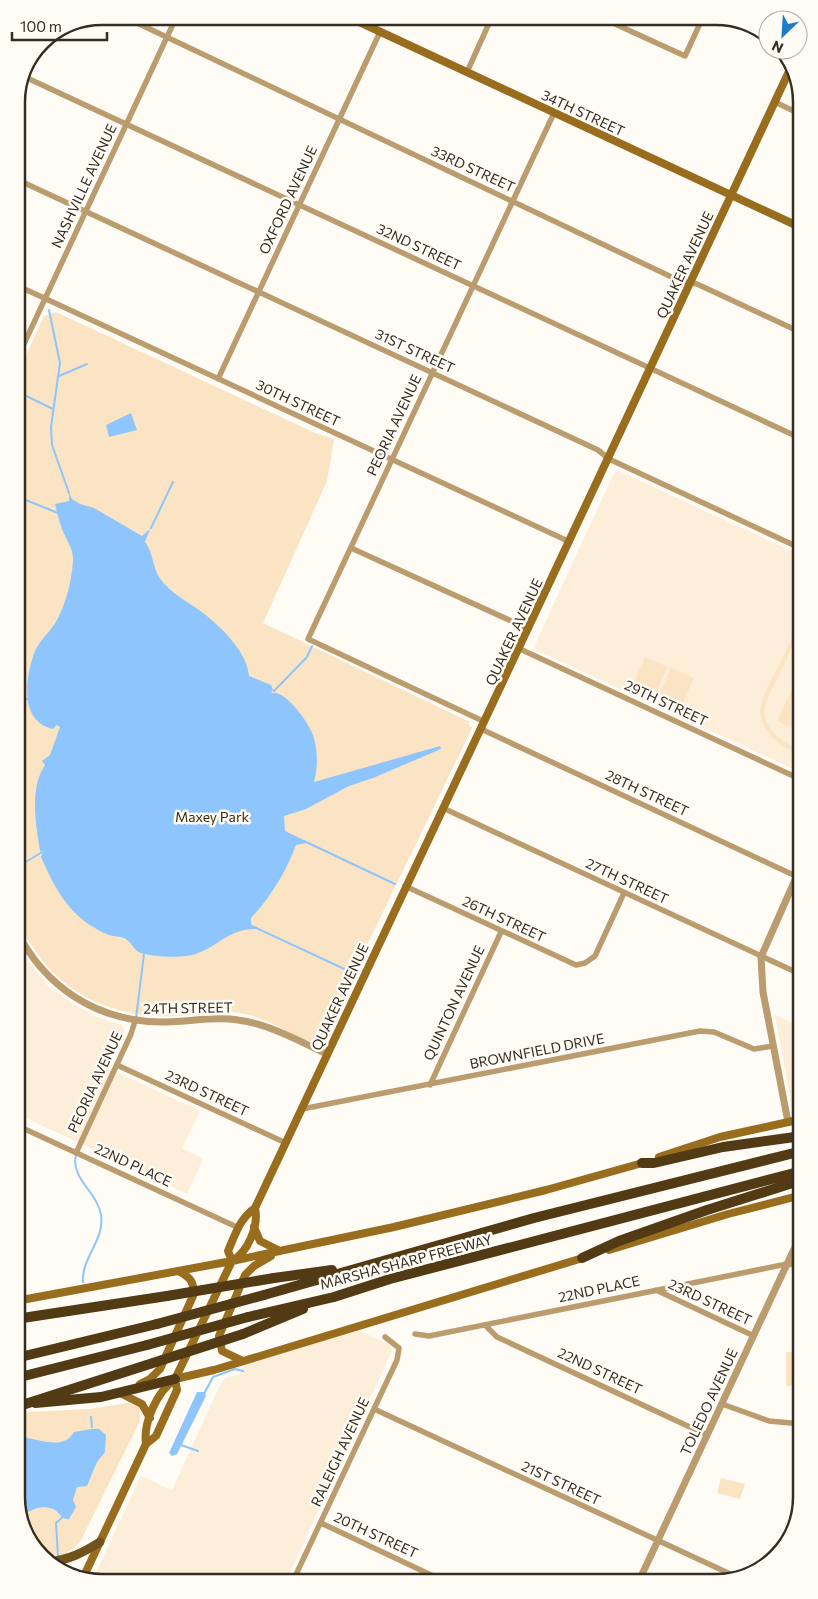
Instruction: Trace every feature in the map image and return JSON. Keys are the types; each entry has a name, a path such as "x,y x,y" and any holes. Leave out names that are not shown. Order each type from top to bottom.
{"highway":[{"path":"642,1163 654,1163 723,1147 793,1137"},
{"name":"MARSHA SHARP FREEWAY","path":"25,1356 157,1324 534,1218 793,1153"},
{"name":"MARSHA SHARP FREEWAY","path":"25,1376 248,1317 334,1297 390,1280 793,1173"},
{"path":"582,1258 619,1241 707,1210 793,1183"},
{"path":"25,1318 373,1264"},
{"path":"25,1403 243,1334 334,1297"},
{"path":"25,1405 120,1393 175,1379"}],"main road":[{"name":"34TH STREET","path":"365,25 793,224"},
{"name":"QUAKER AVENUE","path":"232,1261 228,1251 238,1228 245,1215 255,1208 286,1143 405,886 520,649 788,74"},
{"path":"25,1299 232,1261 452,1213 642,1163 720,1137 793,1121"},
{"path":"175,1379 243,1361 728,1214 793,1197"},
{"name":"QUAKER AVENUE","path":"146,1444 144,1430 164,1387 175,1379 232,1261 242,1255 258,1220 255,1208"},
{"path":"254,1227 260,1242 280,1251"},
{"path":"243,1361 222,1351 219,1336 248,1271 280,1251"},
{"path":"120,1393 150,1379 160,1369 193,1296 192,1282 178,1271"},
{"name":"QUAKER AVENUE","path":"86,1572 146,1444 156,1436 177,1390 175,1379"},
{"path":"120,1393 142,1404 150,1418"},
{"path":"59,1561 81,1554 100,1542"}],"street":[{"name":"33RD STREET","path":"141,25 680,281 697,284 793,328"},
{"name":"NASHVILLE AVENUE","path":"25,341 173,25"},
{"path":"467,72 488,25"},
{"path":"617,25 685,56 699,25"},
{"name":"OXFORD AVENUE","path":"218,379 380,32"},
{"name":"32ND STREET","path":"29,79 793,435"},
{"path":"775,102 793,111"},
{"name":"PEORIA AVENUE","path":"308,639 554,113"},
{"name":"31ST STREET","path":"25,183 598,450 609,458 793,545"},
{"name":"30TH STREET","path":"25,289 570,542"},
{"path":"351,548 529,629"},
{"name":"28TH STREET","path":"308,639 793,875"},
{"name":"29TH STREET","path":"520,649 793,776"},
{"name":"27TH STREET","path":"443,808 793,972"},
{"name":"26TH STREET","path":"405,886 570,964 585,963 594,957 624,893"},
{"path":"788,1122 763,992 761,957 793,890"},
{"name":"QUINTON AVENUE","path":"430,1085 501,932"},
{"name":"24TH STREET","path":"25,946 38,964 63,988 89,1006 107,1013 135,1021 174,1022 222,1018 249,1022 327,1054"},
{"name":"PEORIA AVENUE","path":"76,1153 118,1065 135,1021"},
{"name":"BROWNFIELD DRIVE","path":"302,1109 700,1031 714,1032 754,1049 774,1046"},
{"name":"23RD STREET","path":"118,1065 286,1143"},
{"name":"22ND PLACE","path":"25,1129 238,1228"},
{"name":"TOLEDO AVENUE","path":"642,1574 793,1251"},
{"path":"787,1264 793,1265"},
{"name":"22ND PLACE","path":"415,1334 429,1336 787,1264"},
{"name":"23RD STREET","path":"656,1290 754,1336"},
{"name":"22ND STREET","path":"485,1325 497,1337 707,1435"},
{"name":"RALEIGH AVENUE","path":"296,1574 400,1353 396,1344 385,1338"},
{"path":"722,1404 769,1421 793,1423"},
{"name":"21ST STREET","path":"374,1409 728,1573"},
{"name":"20TH STREET","path":"321,1522 429,1574"}],"shaded area":[{"path":"619,471 793,552 793,769 536,650 535,645 614,473"},
{"path":"25,957 48,986 72,1003 97,1017 122,1025 124,1031 108,1068 200,1111 182,1148 203,1159 187,1194 25,1117"},
{"path":"775,1015 793,1023 793,1110"},
{"path":"358,1330 390,1345 392,1351 289,1574 96,1574 141,1476 172,1490 222,1381 228,1377 239,1375 244,1365"}],"green space":[{"name":"Maxey Park","path":"56,312 315,433 334,439 327,481 263,623 470,722 468,723 470,727 473,726 319,1044 255,1016 245,1014 219,1012 158,1016 120,1010 102,1004 85,997 55,974 42,960 25,935 25,357 44,316"},
{"path":"793,635 793,646 768,697 765,714 770,728 781,739 793,746 793,750 772,737 766,730 760,714 762,700"},
{"path":"645,657 668,667 654,697 632,687"},
{"path":"671,668 694,678 680,709 657,699"},
{"path":"793,688 793,729 777,721"},
{"path":"786,1352 793,1352 793,1386 786,1386"},
{"path":"128,1403 139,1406 140,1421 81,1540 67,1554 61,1556 57,1554 55,1556 47,1552 35,1536 26,1512 25,1412 89,1409"},
{"path":"721,1478 745,1484 740,1499 717,1493"}],"water":[{"path":"131,413 137,430 109,437 106,425"},
{"path":"69,493 72,499 80,504 94,508 142,536 151,528 153,529 150,529 145,542 159,577 175,593 221,628 240,651 249,676 271,685 273,690 271,693 276,693 288,700 306,721 313,735 317,753 314,782 440,746 441,749 373,778 349,786 306,809 284,816 285,831 310,843 305,841 306,843 296,845 277,884 251,918 251,924 257,929 239,931 206,950 192,955 170,957 141,953 124,938 109,935 96,929 75,913 67,904 53,882 41,857 43,851 40,851 35,796 40,775 45,765 42,761 50,755 60,727 57,725 53,729 42,725 34,718 30,708 27,685 35,651 57,620 66,599 70,583 73,561 72,552 62,529 55,504 69,501"},
{"path":"197,1392 205,1392 206,1396 177,1454 172,1456 169,1453"},
{"path":"99,1429 106,1435 105,1452 97,1462 87,1486 77,1487 73,1500 76,1507 69,1519 64,1518 53,1509 44,1507 26,1513 25,1437 55,1443 63,1442 74,1432"}],"waterway":[{"path":"49,310 60,363 51,427 52,445 69,493"},
{"path":"59,376 87,364"},
{"path":"25,395 53,409"},
{"path":"151,528 173,482"},
{"path":"25,500 58,513"},
{"path":"274,691 307,657 312,646"},
{"path":"304,841 395,884"},
{"path":"25,862 42,852"},
{"path":"254,927 353,973"},
{"path":"136,1018 144,954"},
{"path":"76,1155 77,1171 99,1207 101,1215 100,1233 83,1273 83,1282"},
{"path":"205,1392 213,1377 235,1369 243,1371"},
{"path":"91,1417 92,1427"},
{"path":"181,1445 198,1451"},
{"path":"58,1556 56,1523 63,1517"}]}
